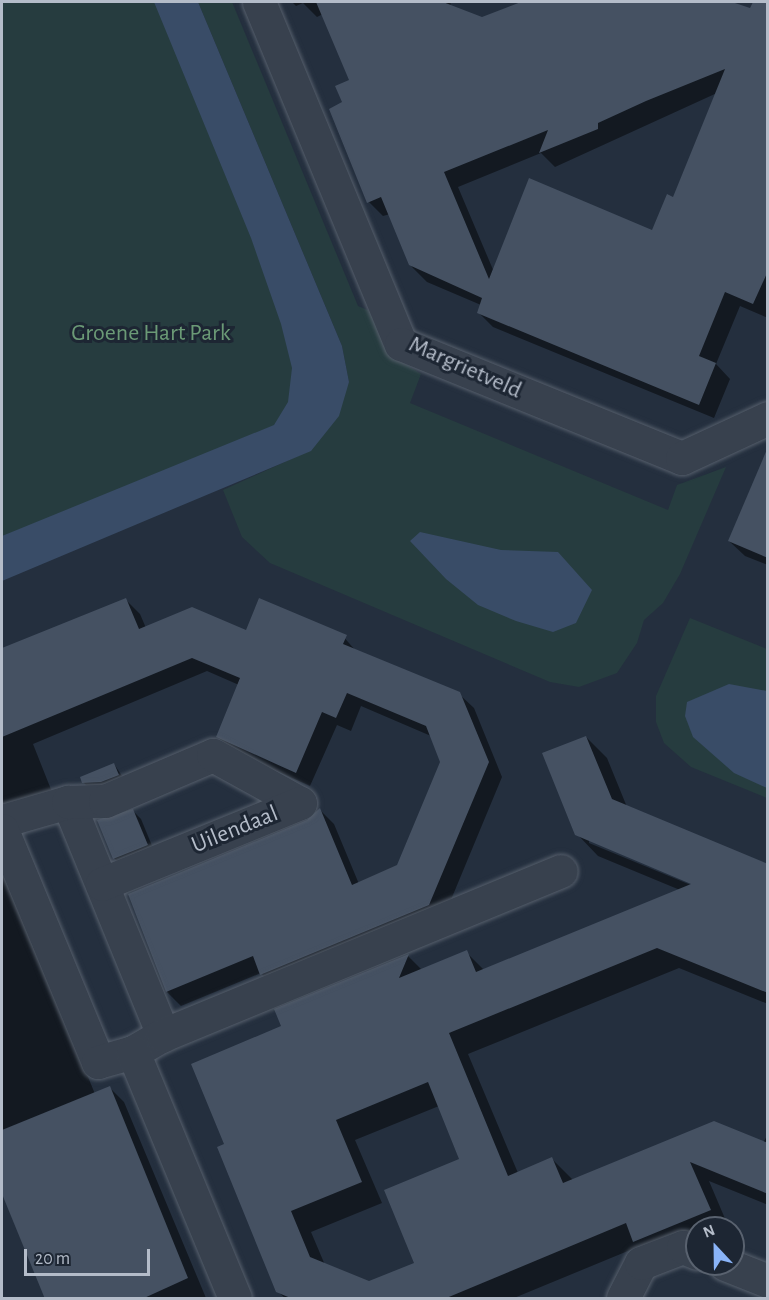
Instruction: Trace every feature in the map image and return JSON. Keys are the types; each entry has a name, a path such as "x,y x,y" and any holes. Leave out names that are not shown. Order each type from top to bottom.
{"street":[{"name":"Margrietveld","path":"259,2 401,344 682,458 768,418"},
{"name":"Uilendaal","path":"2,821 69,802 105,801 213,755 300,803 102,884"},
{"path":"69,802 163,1035"},
{"path":"2,830 98,1062 133,1053 163,1035 561,870"},
{"path":"133,1053 235,1299"},
{"path":"623,1299 641,1263 685,1248"},
{"path":"745,1272 768,1281"}],"green space":[{"name":"Groene Hart Park","path":"2,2 172,2 325,366 301,433 2,556"},
{"path":"198,2 232,2 358,306 375,313 393,356 421,374 410,403 668,510 677,485 726,467 680,574 663,603 644,620 637,643 617,673 579,687 550,682 270,563 242,537 223,490 311,450 349,382 342,346"},
{"path":"690,618 767,649 767,798 691,767 664,743 656,722 656,696"}],"water":[{"path":"154,2 198,2 342,346 349,382 339,416 311,451 2,581 2,536 274,425 288,402 292,368 281,324 251,238"},
{"path":"420,532 501,550 558,552 592,590 576,623 553,632 516,621 478,605 446,579 410,541"},
{"path":"729,684 767,691 767,788 734,773 693,737 685,716 687,702"}],"building":[{"path":"316,2 443,2 482,17 521,2 732,2 750,8 753,2 768,2 768,271 753,304 725,292 699,356 716,363 699,405 477,313 482,298 409,265 381,197 367,203 329,109 342,102 335,86 349,80","holes":["725,69 673,197 667,194 652,230 529,178 489,279 444,172 548,130 539,153 598,129 598,123 646,101"]},
{"path":"768,447 768,558 728,541"},
{"path":"126,598 139,629 192,607 246,630 259,598 347,635 343,644 460,692 489,762 429,905 260,975 253,956 166,992 128,894 307,820 320,808 352,885 397,865 440,762 426,726 347,693 336,718 322,712 296,773 216,737 240,678 192,658 2,737 2,648"},
{"path":"586,736 612,799 768,864 768,993 657,948 449,1033 508,1176 552,1157 563,1183 714,1121 768,1143 768,1194 690,1162 711,1210 696,1216 685,1216 685,1221 633,1242 626,1223 444,1299 293,1299 276,1292 217,1147 224,1144 191,1064 281,1026 274,1009 409,954 399,978 467,950 476,972 691,884 575,835 542,753","holes":["428,1082 459,1159 384,1190 414,1263 369,1281 310,1257 291,1211 362,1182 336,1120"]},
{"path":"114,763 119,775 101,782 82,783 80,777"},
{"path":"133,809 148,845 113,859 97,820"},
{"path":"110,1086 188,1278 142,1299 45,1299 2,1194 2,1130"}]}
